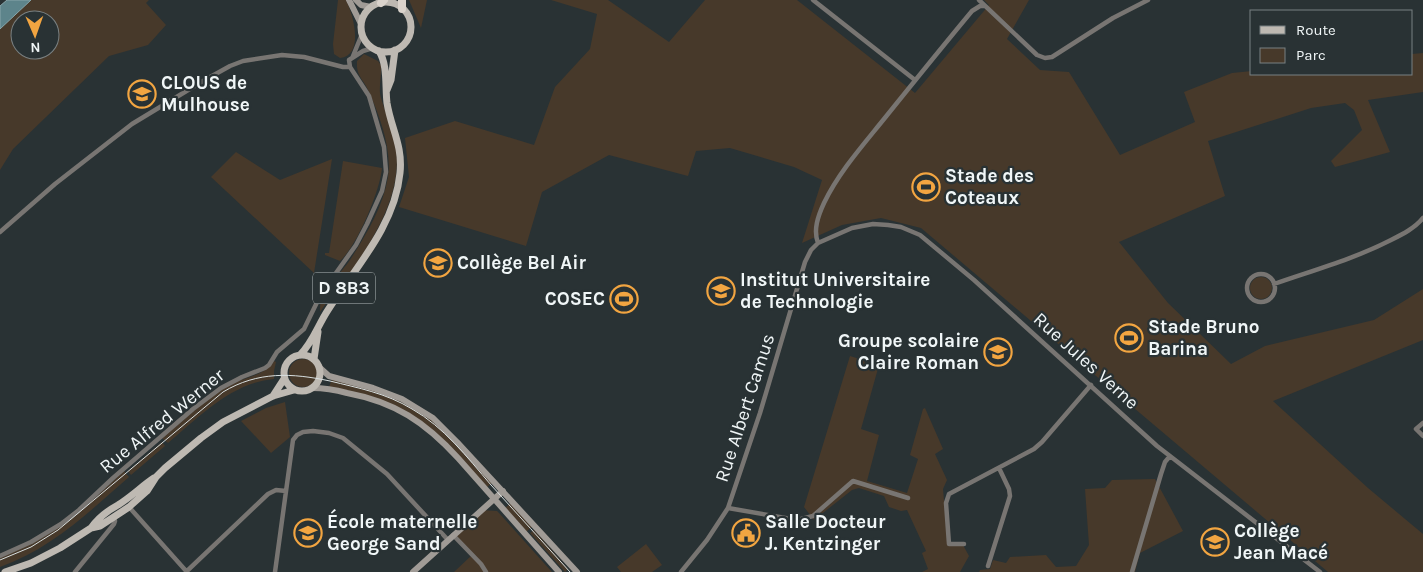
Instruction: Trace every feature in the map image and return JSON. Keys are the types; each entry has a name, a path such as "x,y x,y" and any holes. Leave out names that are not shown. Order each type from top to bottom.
{"highway":[{"path":"402,0 402,9"}],"main road":[{"path":"349,0 361,24 362,34 368,44 376,50 396,50 404,44 410,33 409,19 402,9 396,4 382,1 371,7 364,14 361,24"},
{"path":"356,0 361,5 371,7"},
{"name":"D 8B3","path":"300,355 308,347 329,308 369,250 393,203 400,174 400,151 387,103 383,59 376,50"},
{"name":"D 8B3","path":"387,91 391,80 396,50"},
{"name":"D 8B3","path":"314,359 319,326"},
{"path":"294,390 284,379 286,364 290,359 300,355 307,356 314,359 319,367 329,376 388,394 424,412 442,427 577,572"},
{"path":"91,528 96,520 112,507 118,505 156,477 201,438 223,422 273,396 294,390 304,392 312,388 319,379 319,367"},
{"path":"273,396 284,379"},
{"path":"312,388 340,391 372,398 398,408 416,418 444,442 559,572"},
{"path":"5,572 31,563 60,548 91,528 100,526 114,518 147,491 156,477"},
{"path":"413,572 503,491"},
{"path":"114,518 118,505"}],"street":[{"path":"813,0 915,80"},
{"path":"980,0 1037,55 1045,58 1052,57 1113,18 1148,0"},
{"path":"818,244 815,236 825,201 855,155 972,12 980,6 985,6"},
{"path":"0,232 55,184 132,124 230,66 252,59 282,55 323,61 343,68 350,67 350,59 362,34"},
{"path":"350,59 363,51 376,50"},
{"name":"Rue Alfred Werner","path":"0,556 31,542 61,524 175,425 221,388 269,365 277,352 304,329 311,317 318,297 356,245 367,224 382,191 386,172 386,155 376,118 366,90 350,67"},
{"path":"1274,284 1372,250 1405,233 1423,218"},
{"name":"Rue Jules Verne","path":"818,244 852,228 873,224 901,227 920,235 945,254 1142,433 1320,572"},
{"name":"Rue Albert Camus","path":"682,572 712,533 728,508 760,413 805,262 811,250 818,244"},
{"path":"1257,275 1266,275 1274,284 1274,294 1268,301 1254,301 1248,294 1248,282 1257,275"},
{"path":"964,544 949,544 946,499 949,494 1026,454 1040,444 1091,385"},
{"path":"1423,423 1416,429 1423,436"},
{"path":"275,572 293,440 302,432 329,433 343,438 387,474 481,564 486,572"},
{"path":"1132,572 1161,474 1165,462 1170,456"},
{"path":"988,566 1010,496 999,468"},
{"path":"728,508 805,519 813,516 853,481 908,498"},
{"path":"129,507 186,572 268,494 276,490 286,491"},
{"path":"75,572 114,524 114,518"}],"green space":[{"path":"31,0 149,0 146,3 166,25 148,45 109,56 13,149 0,170 0,29 10,20 10,60 60,60 60,10 20,10"},
{"path":"338,0 346,0 352,15 355,33 355,42 352,50 348,55 340,58 334,54 333,44"},
{"path":"409,0 427,0 421,28"},
{"path":"551,0 608,0 669,42 705,0 797,0 915,93 989,5 984,0 1029,0 1007,39 1040,70 1069,72 1120,155 1195,122 1184,92 1232,73 1250,71 1250,75 1413,75 1413,54 1423,53 1423,92 1368,100 1390,152 1335,167 1331,161 1362,130 1354,110 1345,103 1311,108 1208,141 1225,196 1119,242 1168,303 1231,364 1265,346 1374,320 1423,289 1423,340 1273,401 1368,488 1423,534 1423,572 1328,572 921,228 881,218 842,225 802,243 822,180 794,167 730,148 696,151 688,176 609,155 542,192 526,246 399,207 409,177 405,138 455,121 534,145 555,87 590,49 597,14"},
{"path":"364,54 378,61 381,65 380,94 395,141 396,178 385,214 377,231 347,278 344,278 320,312 323,295 350,260 373,220 386,188 388,177 387,144 381,122 357,66 357,61"},
{"path":"236,152 280,180 332,159 314,273 211,177"},
{"path":"343,161 382,168 377,190 367,218 347,254 340,261 325,255 325,253 329,253"},
{"path":"1261,277 1269,280 1272,288 1269,296 1261,299 1253,296 1250,288 1253,280"},
{"path":"850,356 879,365 861,429 879,435 867,481 907,493 918,459 910,455 923,409 925,408 943,449 935,454 947,480 943,489 948,546 963,545 969,556 960,572 922,572 928,569 922,553 926,551 907,510 901,511 889,507 884,496 859,488 852,490 814,520 804,507"},
{"path":"303,359 313,363 317,373 313,383 303,387 293,383 289,373 293,363"},
{"path":"274,361 276,362 274,379 258,382 230,394 204,412 168,443 162,438 212,396 236,382 265,370"},
{"path":"332,379 389,395 430,418 493,482 486,488 409,413 329,387"},
{"path":"285,402 290,437 271,453 241,421 266,408"},
{"path":"162,442 165,446 131,475 128,471"},
{"path":"124,471 129,477 69,528 36,550 0,567 0,558 75,516"},
{"path":"1155,479 1183,531 1140,553 1135,572 979,572 980,570 990,569 993,560 1006,563 1010,557 1046,555 1056,567 1076,566 1089,545 1085,489 1105,488 1112,480"},
{"path":"511,503 533,526 526,532 505,508"},
{"path":"481,510 497,511 552,572 454,572 472,555 453,535"},
{"path":"534,530 568,569 565,572 530,533"},
{"path":"646,544 662,565 652,572 621,572 617,567"}],"water":[{"path":"7,0 31,0 20,10 10,10 10,20 0,29 0,6"}],"tram line":[{"path":"0,560 31,547 58,530 223,392 249,380 289,375 330,381 372,392 402,403 424,416 454,443 570,572"}],"place":[{"name":"CLOUS de Mulhouse","path":"142,94"},
{"name":"Stade des Coteaux","path":"926,187"},
{"name":"Collège Bel Air","path":"438,263"},
{"name":"Institut Universitaire de Technologie","path":"721,291"},
{"name":"COSEC","path":"624,299"},
{"name":"Stade Bruno Barina","path":"1129,338"},
{"name":"Groupe scolaire Claire Roman","path":"998,352"},
{"name":"École maternelle George Sand","path":"308,533"},
{"name":"Salle Docteur J. Kentzinger","path":"746,533"},
{"name":"Collège Jean Macé","path":"1215,542"}]}
